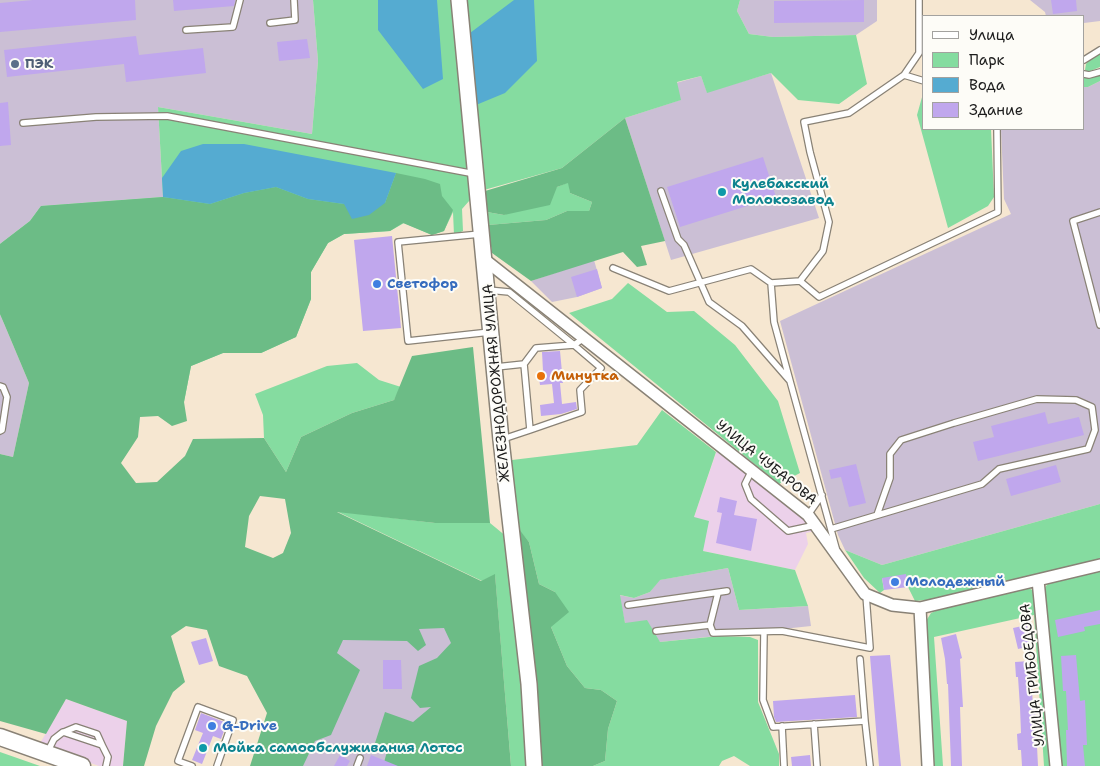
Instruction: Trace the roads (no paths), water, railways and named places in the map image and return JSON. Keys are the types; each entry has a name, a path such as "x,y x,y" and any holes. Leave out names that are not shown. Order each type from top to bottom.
{"main road":[{"path":"0,737 82,766"}],"street":[{"name":"ЖЕЛЕЗНОДОРОЖНАЯ УЛИЦА","path":"459,0 501,440 529,684 534,766"},
{"name":"УЛИЦА ЧУБАРОВА","path":"485,260 808,514 866,594"},
{"path":"866,594 892,605 920,608 1100,564"},
{"name":"УЛИЦА ГРИБОЕДОВА","path":"1038,580 1056,766"},
{"path":"920,608 928,766"}],"lane":[{"path":"186,30 232,27 240,0"},
{"path":"270,23 295,20 294,0"},
{"path":"800,281 823,251 829,222 804,122 849,113 904,75 919,53 918,0"},
{"path":"1085,59 1100,50"},
{"path":"919,53 922,57"},
{"path":"1085,74 1100,72"},
{"path":"904,75 922,80"},
{"path":"23,123 96,117 167,116 475,174"},
{"path":"613,268 669,290 751,269 772,284 800,281 819,297 998,212 996,130"},
{"path":"660,190 678,239 684,245 709,302 742,326 790,381"},
{"path":"1100,212 1073,221 1100,325"},
{"path":"482,234 398,242 408,341 492,332"},
{"path":"772,284 774,322 839,557"},
{"path":"488,290 509,292 601,368 580,390 582,412 501,440"},
{"path":"530,430 524,364 536,348 574,346 584,338"},
{"path":"495,367 524,364"},
{"path":"0,386 3,387 7,397 2,430 0,431"},
{"path":"831,529 982,484 999,469 1088,449 1096,430 1092,407 1076,400 1037,399 901,440 890,454 890,478 877,515"},
{"path":"752,470 745,484 751,499 788,532 816,525"},
{"path":"808,514 822,495"},
{"path":"628,605 727,591"},
{"path":"718,593 710,625 713,633 782,631 870,648 866,594"},
{"path":"656,631 710,625"},
{"path":"764,632 763,700 773,727 865,721"},
{"path":"860,659 870,766"},
{"path":"192,766 178,760 198,707 233,720 217,766"},
{"path":"814,724 817,766"},
{"path":"782,726 784,766"},
{"path":"46,753 54,739 63,732 102,745 108,757 106,766"},
{"path":"357,766 360,758"}],"water":[{"path":"378,0 437,0 443,79 423,89 378,30"},
{"path":"514,0 534,0 537,61 505,93 476,105 470,33"},
{"path":"203,144 244,144 396,173 385,203 369,215 352,219 344,204 308,199 276,187 244,193 210,204 163,197 162,178 181,151"}],"place":[{"name":"ПЭК","path":"15,64"},
{"name":"Кулебакский Молокозавод","path":"722,192"},
{"name":"Светофор","path":"377,284"},
{"name":"Минутка","path":"541,376"},
{"name":"Молодежный","path":"895,582"},
{"name":"G-Drive","path":"212,726"},
{"name":"Мойка самообслуживания Лотос","path":"203,748"}]}
